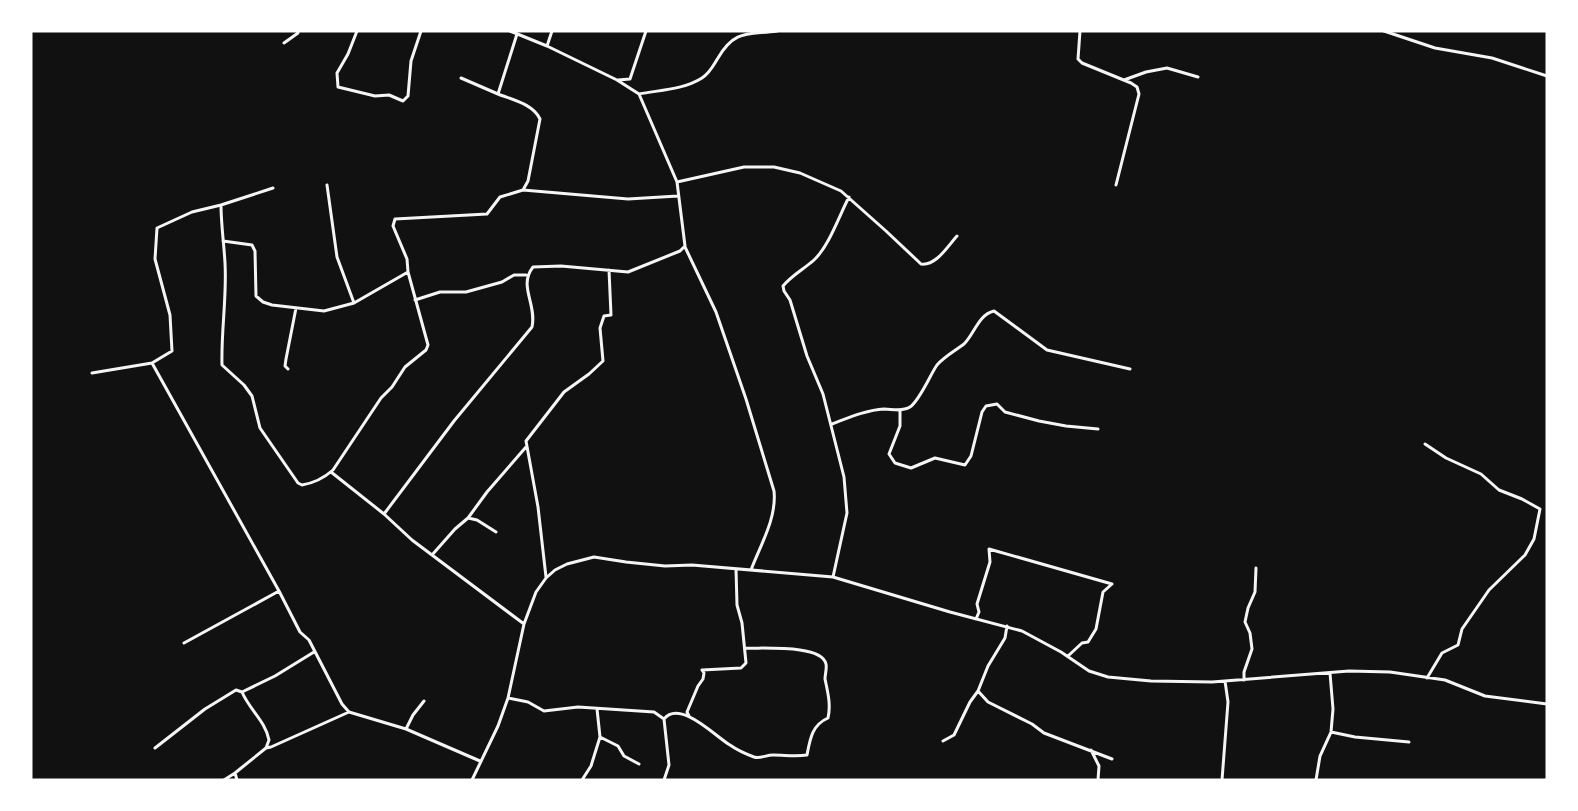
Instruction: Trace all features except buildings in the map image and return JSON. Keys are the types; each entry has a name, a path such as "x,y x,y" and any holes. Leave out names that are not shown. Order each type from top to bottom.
{"street":[{"path":"284,43 298,33 297,31"},
{"path":"357,31 348,54 337,73 338,87 375,96 389,94 403,101 408,96 411,61 421,31"},
{"path":"510,31 547,46 617,80 639,94 677,182 684,246 716,312 746,398 774,491 776,502 751,570"},
{"path":"547,46 552,31"},
{"path":"617,80 630,79 646,31"},
{"path":"639,94 664,91 700,80 710,72 726,45 734,39 752,33 777,31"},
{"path":"1080,31 1078,59 1082,63 1137,87 1139,94 1116,185"},
{"path":"1384,31 1435,48 1492,58 1547,76"},
{"path":"498,94 517,34"},
{"path":"1124,80 1146,72 1167,68 1198,77"},
{"path":"461,78 532,108 537,112 540,119 528,181 523,190"},
{"path":"677,182 744,167 784,168 800,173 848,197 921,264 928,265 933,262 957,236"},
{"path":"327,185 337,257 354,303"},
{"path":"92,373 152,363 172,351 170,315 155,260 157,228 192,212 221,205 273,188"},
{"path":"221,205 225,264 222,365 244,385 252,396 260,428 298,483 302,485 308,484 331,472 405,367 426,350 428,345 408,272 407,259 393,226 395,219 487,214 500,197 523,190 628,199 678,196"},
{"path":"833,577 847,513 844,477 823,394 807,356 790,300 783,286 815,259 848,197"},
{"path":"223,241 252,245 255,251 256,296 262,302 272,305 324,311 354,303 408,272"},
{"path":"384,514 454,422 532,327 533,310 526,284 526,275 533,267 546,266 628,272 680,251 684,246"},
{"path":"546,578 538,507 526,441 564,392 589,374 603,360 600,328 604,316 612,315 610,270"},
{"path":"415,300 440,292 466,292 502,282 514,275 526,275"},
{"path":"288,369 285,366 296,308"},
{"path":"832,424 882,409 900,410 910,407 926,386 937,365 949,353 964,344 988,312 994,311 1047,350 1130,369"},
{"path":"152,363 300,632 309,640 342,704 349,712 406,729 480,762"},
{"path":"900,410 900,426 889,454 895,463 911,468 935,458 965,465 971,456 982,412 986,406 997,404 1005,412 1039,421 1098,429"},
{"path":"1425,444 1446,458 1481,474 1499,490 1522,499 1540,509 1534,539 1525,555 1489,590 1462,629 1458,645 1442,653 1428,678"},
{"path":"432,555 455,529 468,518 487,492 526,447"},
{"path":"331,472 384,514 412,540 524,624"},
{"path":"468,518 477,520 496,532"},
{"path":"976,618 979,612 977,604 990,562 989,549 1112,584 1103,592 1096,629 1088,642 1082,642 1068,656"},
{"path":"472,780 498,726 508,698 524,624 536,592 546,578 555,570 567,564 594,557 665,566 692,565 833,577 1022,631 1068,656 1089,671 1108,677 1151,681 1225,681 1349,671 1390,672 1445,680 1485,696 1547,704"},
{"path":"1244,680 1244,672 1252,649 1250,634 1245,622 1254,592 1256,568"},
{"path":"689,716 687,712 703,679 704,673 702,670 741,668 746,663 737,605 736,569"},
{"path":"184,643 278,591"},
{"path":"943,741 954,735 970,702 978,691 988,666 1005,638 1007,626"},
{"path":"664,719 666,716 677,713 689,716 730,746 757,758 771,755 790,757 807,755 814,728 819,722 828,718 830,709 825,675 826,663 822,657 811,651 745,648"},
{"path":"242,692 275,676 314,652"},
{"path":"1316,780 1320,756 1331,732 1333,709 1330,673"},
{"path":"1222,780 1228,702 1225,681"},
{"path":"155,748 205,709 236,690 242,692 251,709 263,723 269,740 266,748 224,780"},
{"path":"978,691 988,702 1032,724 1044,733 1112,758"},
{"path":"508,698 528,702 544,711 578,707 654,712 664,719 669,765 664,780"},
{"path":"406,729 413,715 424,701"},
{"path":"582,780 591,766 600,737 597,709"},
{"path":"266,748 271,748 349,712"},
{"path":"1331,732 1355,738 1409,742"},
{"path":"600,737 618,746 624,756 639,764"},
{"path":"1091,750 1099,766 1098,780"},
{"path":"235,773 237,780"}]}
